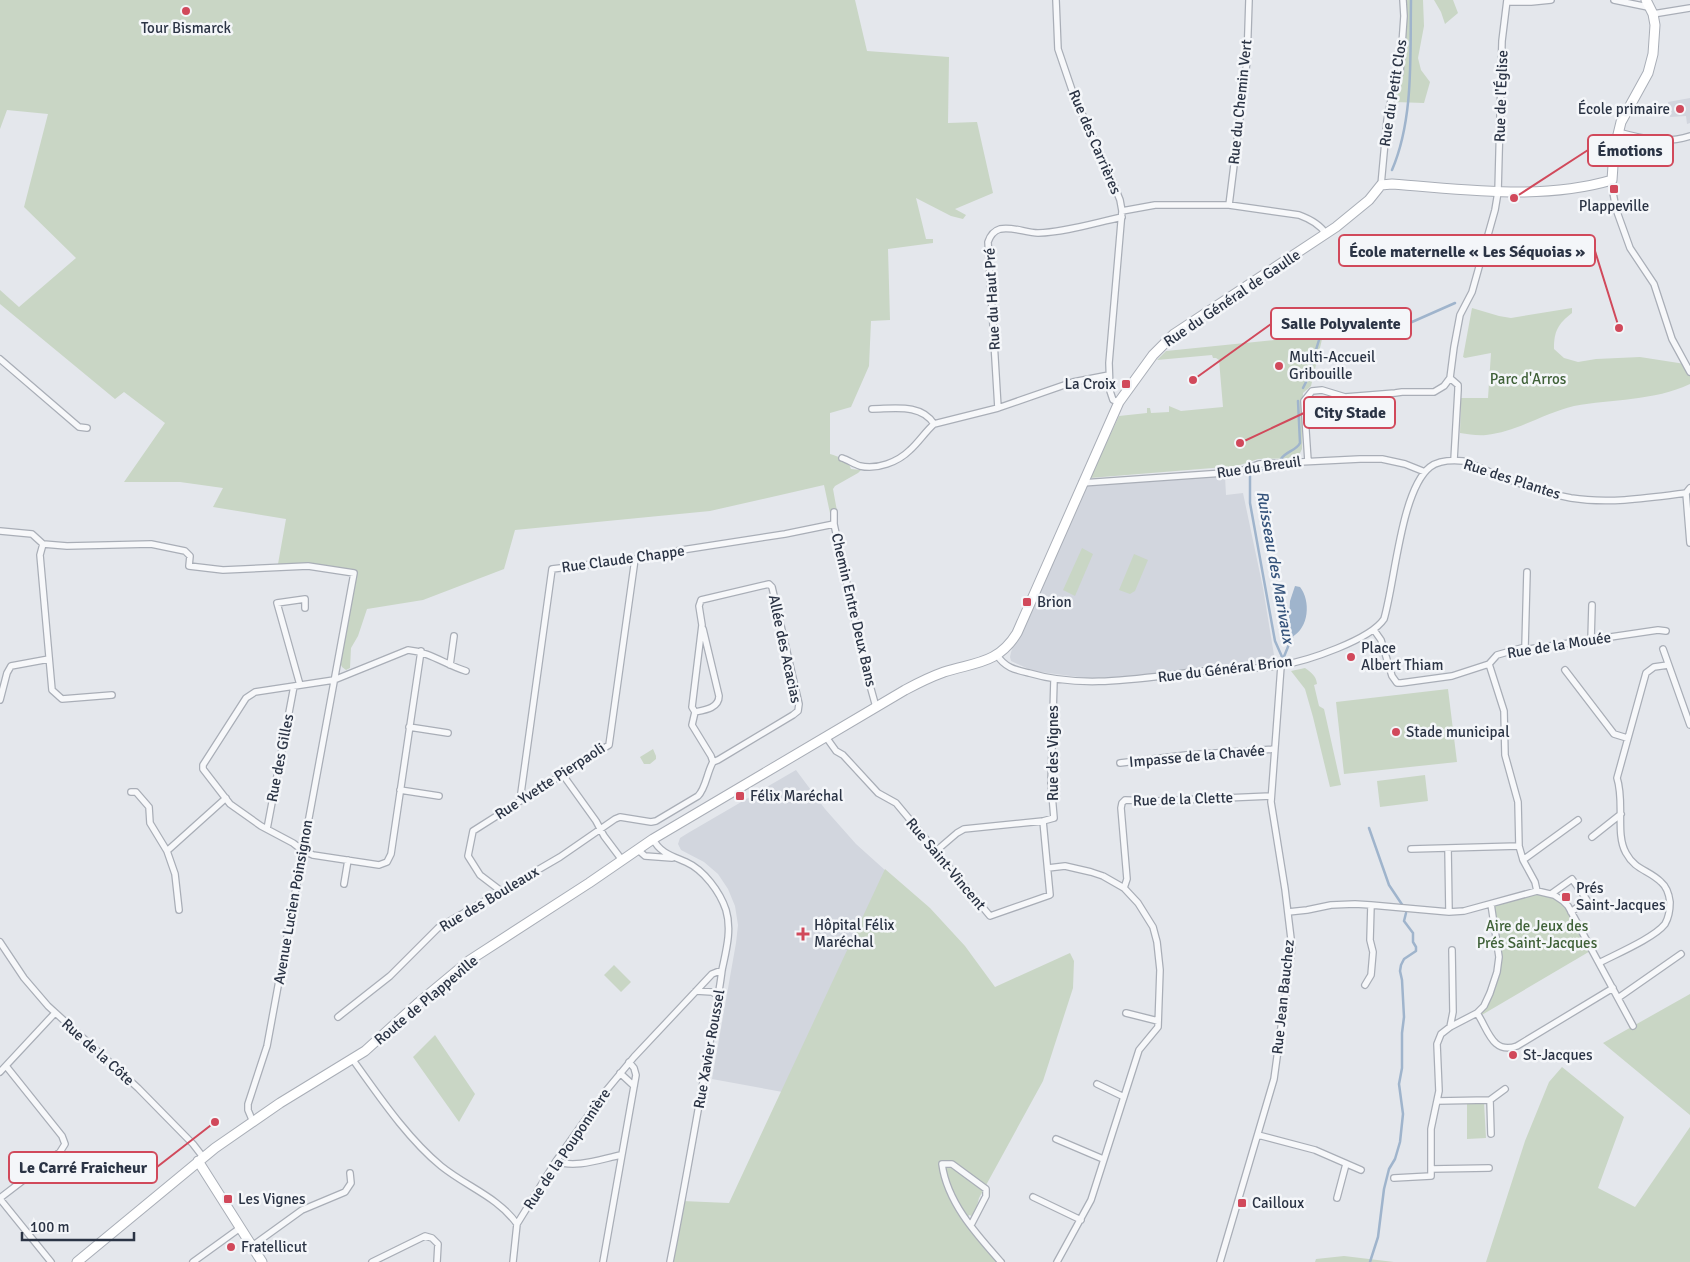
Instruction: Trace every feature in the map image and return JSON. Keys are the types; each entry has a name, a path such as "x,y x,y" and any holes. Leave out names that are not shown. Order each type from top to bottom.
{"street":[{"name":"Rue des Carrières","path":"1056,0 1058,49 1074,96 1120,200 1122,214 1108,363 1110,392 1114,400 1118,402"},
{"name":"Rue du Chemin Vert","path":"1229,204 1247,62 1249,0"},
{"name":"Rue du Petit Clos","path":"1381,185 1392,95 1400,73 1404,16 1403,0"},
{"path":"1508,1 1531,2 1551,0"},
{"path":"1614,0 1649,7 1690,8"},
{"name":"Rue de l'Église","path":"1450,378 1460,315 1472,292 1495,210 1498,192 1502,41 1508,1"},
{"path":"1649,7 1655,24 1653,54 1648,73 1626,111 1618,132 1614,151 1612,187 1616,209 1630,248 1654,284 1672,339 1690,372"},
{"path":"1618,132 1638,137 1672,141 1690,136"},
{"path":"1381,185 1392,184 1498,192 1564,189 1612,180"},
{"name":"Rue du Général de Gaulle","path":"791,757 920,682 997,655 1006,649 1017,633 1118,402 1153,355 1174,334 1326,234 1378,192 1381,185"},
{"name":"Rue du Haut Pré","path":"998,408 988,242 991,235 997,230 1003,228 1038,233 1068,230 1155,205 1229,204 1299,215 1322,228 1326,234"},
{"path":"0,359 79,427 86,428"},
{"path":"842,458 868,467 885,464 903,456 912,449 934,424 998,408 1073,382 1109,376"},
{"path":"1450,378 1458,385 1454,460"},
{"name":"Rue du Breuil","path":"1082,483 1238,472 1259,464 1308,461 1304,401 1312,391 1322,390 1345,397 1402,392 1434,392 1444,386 1450,378"},
{"path":"872,409 914,409 926,414 934,424"},
{"path":"1308,461 1382,459 1405,464 1425,472 1418,482 1406,509 1384,619 1374,630"},
{"name":"Rue des Plantes","path":"1425,472 1432,466 1454,460 1463,461 1530,487 1572,498 1619,500 1688,490"},
{"path":"1688,490 1690,542"},
{"name":"Chemin Entre Deux Bans","path":"834,512 834,524 866,671 876,707"},
{"name":"Rue Claude Chappe","path":"522,799 521,793 552,569 635,559 834,524"},
{"path":"0,531 32,534 43,544 40,555 52,690 62,699 112,695"},
{"name":"Avenue Lucien Poinsignon","path":"43,544 67,546 150,544 185,551 190,556 189,566 223,570 308,566 354,573 267,1046 248,1104 252,1122"},
{"name":"Rue Yvette Pierpaoli","path":"501,891 480,875 468,856 473,831 609,745 635,559"},
{"path":"1525,648 1527,572"},
{"name":"Allée des Acacias","path":"695,712 716,706 719,702 702,624 699,606 701,600 767,584 771,585 799,704 798,711 793,715 712,762 711,756 692,725 695,712 692,707 702,624"},
{"path":"297,686 277,603 305,599 304,608"},
{"path":"1590,640 1592,605"},
{"name":"Rue de la Mouée","path":"1374,630 1381,640 1392,676 1397,682 1452,676 1489,664 1497,655 1525,648 1529,649 1649,631 1666,632"},
{"name":"Rue du Général Brion","path":"997,655 1010,668 1054,680 1104,681 1202,671 1281,666 1352,642 1374,630"},
{"path":"450,665 454,636"},
{"path":"1663,649 1690,725"},
{"path":"420,651 391,854 387,862 380,864 348,860 313,855 302,850 230,804 202,769 246,698 254,692 334,680 408,650 420,651 466,671"},
{"path":"0,700 7,673 11,666 48,658"},
{"path":"1489,664 1504,711 1505,755 1518,802 1519,846 1537,891"},
{"path":"1599,963 1658,931 1666,922 1670,912 1668,890 1660,881 1640,869 1625,852 1622,842 1621,790 1617,778 1646,673 1654,667 1668,665"},
{"name":"Rue Jean Bauchez","path":"1220,1262 1274,1079 1292,947 1271,796 1281,666"},
{"path":"1564,670 1614,734 1627,738"},
{"name":"Rue des Vignes","path":"936,851 964,829 1043,821 1054,818 1051,783 1054,680"},
{"name":"Rue des Gilles","path":"267,829 297,686"},
{"path":"409,727 448,733"},
{"name":"Rue Saint-Vincent","path":"826,737 836,751 843,755 878,794 896,803 990,916 1050,895 1043,821"},
{"name":"Impasse de la Chavée","path":"1120,763 1186,755 1274,750"},
{"name":"Route de Plappeville","path":"80,1261 200,1159 280,1103 353,1060 377,1042 470,960 589,883 652,839 791,757"},
{"path":"601,829 620,817 651,822 656,821 698,796 712,762"},
{"path":"563,775 622,860"},
{"path":"400,790 439,796"},
{"path":"131,792 136,792 149,807 150,823 167,851 175,874 179,910"},
{"name":"Rue de la Clette","path":"1124,888 1127,879 1121,808 1125,800 1157,801 1271,796"},
{"path":"167,851 226,798"},
{"path":"1592,837 1621,814"},
{"path":"1523,860 1578,820"},
{"name":"Rue des Bouleaux","path":"338,1017 390,976 438,928 560,857 601,829"},
{"name":"Rue Xavier Roussel","path":"652,839 659,849 674,858"},
{"path":"1411,849 1519,846"},
{"path":"1448,848 1449,912"},
{"name":"Rue Xavier Roussel","path":"637,849 645,856 674,858 687,862 710,881 726,910 729,924 728,943 670,1262"},
{"path":"344,884 348,860"},
{"path":"1048,868 1065,866 1091,872 1104,876 1124,888 1146,915 1157,942 1160,970 1157,1030 1139,1050 1091,1200 1057,1262"},
{"path":"1552,894 1572,879 1587,900 1571,912"},
{"path":"1288,912 1331,905 1371,904 1449,912 1464,911 1537,891 1552,894 1564,901 1571,912 1633,1026"},
{"path":"1365,985 1371,975 1373,952 1370,940 1371,904"},
{"path":"1394,1178 1431,1176 1431,1129 1437,1102 1439,1079 1437,1044 1441,1034 1450,1027 1477,1013 1484,1006 1490,993 1497,972 1499,957 1491,904"},
{"name":"Rue de la Côte","path":"0,942 24,978 54,1014 138,1088 187,1137 200,1159"},
{"path":"1450,1027 1453,1012 1452,950"},
{"path":"1618,998 1681,954"},
{"name":"Rue de la Pouponnière","path":"353,1060 392,1113 430,1155 460,1180 499,1203 510,1213 517,1224 556,1161 620,1073 712,974 722,970"},
{"path":"1477,1013 1497,1045 1510,1049 1613,988"},
{"path":"696,991 712,992 718,996"},
{"path":"1126,1013 1158,1021"},
{"path":"0,1072 54,1014"},
{"path":"603,1262 636,1075 634,1068 629,1062"},
{"path":"6,1066 62,1136 65,1144 60,1152 0,1199 51,1262"},
{"path":"620,1073 634,1086"},
{"path":"1097,1084 1124,1096"},
{"path":"1437,1102 1490,1100 1506,1089"},
{"path":"1490,1100 1491,1134"},
{"path":"1258,1135 1315,1150 1361,1170"},
{"path":"1056,1139 1103,1159"},
{"path":"556,1161 572,1165 621,1155"},
{"path":"200,1159 262,1262"},
{"path":"971,1225 986,1196 986,1189 952,1164 942,1164 943,1174 954,1200 971,1225 1001,1262"},
{"path":"1337,1198 1346,1164"},
{"path":"1431,1170 1489,1168"},
{"path":"252,1246 302,1210 345,1192 351,1183 350,1173"},
{"path":"1033,1197 1081,1220"},
{"path":"513,1262 517,1224"},
{"path":"193,1262 240,1228"},
{"path":"374,1262 421,1238 429,1236 438,1244 437,1262"}],"shaded area":[{"name":"École primaire","path":"1690,98 1690,123 1687,124 1686,116 1670,117 1668,102"},
{"path":"1225,476 1226,495 1243,493 1263,588 1275,661 1205,666 1138,676 1086,678 1033,671 1011,661 1011,652 1084,486"},
{"name":"Hôpital Félix Maréchal","path":"796,770 825,809 856,844 896,880 788,1093 712,1079 738,925 735,906 728,889 718,874 704,862 681,850 678,844 680,838"}],"green space":[{"path":"0,0 855,0 867,51 949,57 948,123 977,122 993,193 955,209 966,215 963,219 951,216 916,198 926,239 933,239 933,243 888,249 890,320 871,321 869,366 851,407 830,413 830,454 840,457 851,469 861,470 833,489 837,511 830,513 824,485 710,511 515,530 504,569 423,600 367,609 358,636 351,648 350,668 346,670 338,659 354,573 297,564 278,564 286,519 213,507 223,488 180,482 124,482 165,423 124,392 115,399 0,304 0,290 19,307 76,258 24,207 48,114 7,110 0,129"},
{"path":"1405,0 1423,0 1424,26 1418,58 1421,70 1430,82 1424,103 1395,102 1403,78 1407,18"},
{"path":"1434,0 1453,0 1458,13 1445,24"},
{"name":"Parc d'Arros","path":"1472,308 1511,318 1572,308 1572,313 1560,324 1555,337 1554,349 1564,358 1578,362 1596,359 1640,357 1685,364 1690,372 1690,384 1676,390 1647,397 1574,406 1497,433 1480,435 1460,433 1461,398 1488,398 1491,353 1463,357"},
{"path":"1323,335 1311,386 1303,393 1302,449 1295,458 1258,459 1237,466 1090,478 1119,416 1147,413 1147,408 1150,408 1151,413 1169,412 1169,406 1181,411 1223,407 1219,360 1213,358 1212,355 1157,360 1166,351"},
{"path":"1082,548 1093,554 1075,596 1063,590"},
{"path":"1134,554 1148,560 1135,591 1130,594 1119,590"},
{"path":"1305,668 1316,679 1317,684 1314,685 1319,706 1324,709 1341,785 1330,787 1305,689 1291,671"},
{"name":"Stade municipal","path":"1448,689 1457,762 1344,774 1336,702"},
{"path":"653,749 656,759 650,764 644,764 640,757"},
{"path":"1425,775 1428,801 1380,807 1377,781"},
{"path":"885,869 930,908 965,946 995,987 1070,953 1074,961 1073,988 1043,1081 979,1198 972,1216 969,1215 966,1221 1002,1262 670,1262 682,1201 729,1203"},
{"name":"Aire de Jeux des Prés Saint-Jacques","path":"1537,891 1563,901 1592,950 1480,1016 1477,1013 1484,1006 1499,957 1491,904"},
{"path":"614,965 631,982 621,992 604,975"},
{"path":"1690,994 1690,1115 1603,1043"},
{"path":"435,1035 475,1094 459,1122 413,1057"},
{"path":"1562,1067 1624,1117 1598,1188 1635,1207 1690,1127 1690,1262 1486,1262 1525,1141 1549,1082"},
{"path":"1467,1103 1484,1103 1486,1138 1467,1139"},
{"path":"1344,1256 1394,1262 1315,1262 1316,1259"}],"water":[{"path":"1295,586 1300,587 1304,593 1307,607 1302,627 1292,637 1288,633 1286,626 1289,619 1290,601"}],"waterway":[{"name":"Ruisseau des Marivaux","path":"1392,170 1404,130 1407,108 1411,0"},
{"path":"1321,332 1374,337 1455,303"},
{"name":"Ruisseau des Marivaux","path":"1303,388 1319,340"},
{"name":"Ruisseau des Marivaux","path":"1281,459 1300,443 1298,401"},
{"name":"Ruisseau des Marivaux","path":"1275,469 1255,471 1250,475 1250,503 1275,641 1283,659"},
{"path":"1286,662 1283,659 1292,637"},
{"path":"1369,828 1389,885 1403,906"},
{"path":"1370,1262 1378,1237 1384,1189 1389,1169 1395,1159 1400,1142 1403,1114 1399,1084 1402,1068 1404,1017 1400,971 1404,959 1416,951 1413,933 1404,921 1406,913"}],"place":[{"name":"Tour Bismarck","path":"186,11"},
{"name":"École primaire","path":"1680,109"},
{"name":"Plappeville","path":"1614,189"},
{"name":"Émotions","path":"1514,198"},
{"name":"École maternelle « Les Séquoias »","path":"1619,328"},
{"name":"Multi-Accueil Gribouille","path":"1279,366"},
{"name":"Salle Polyvalente","path":"1193,380"},
{"name":"La Croix","path":"1126,384"},
{"name":"City Stade","path":"1240,443"},
{"name":"Brion","path":"1027,602"},
{"name":"Place Albert Thiam","path":"1351,657"},
{"name":"Stade municipal","path":"1396,732"},
{"name":"Félix Maréchal","path":"740,796"},
{"name":"Prés Saint-Jacques","path":"1566,897"},
{"name":"Hôpital Félix Maréchal","path":"803,934"},
{"name":"St-Jacques","path":"1513,1055"},
{"name":"Le Carré Fraicheur","path":"215,1122"},
{"name":"Les Vignes","path":"228,1199"},
{"name":"Cailloux","path":"1242,1203"},
{"name":"Fratellicut","path":"231,1247"}]}
